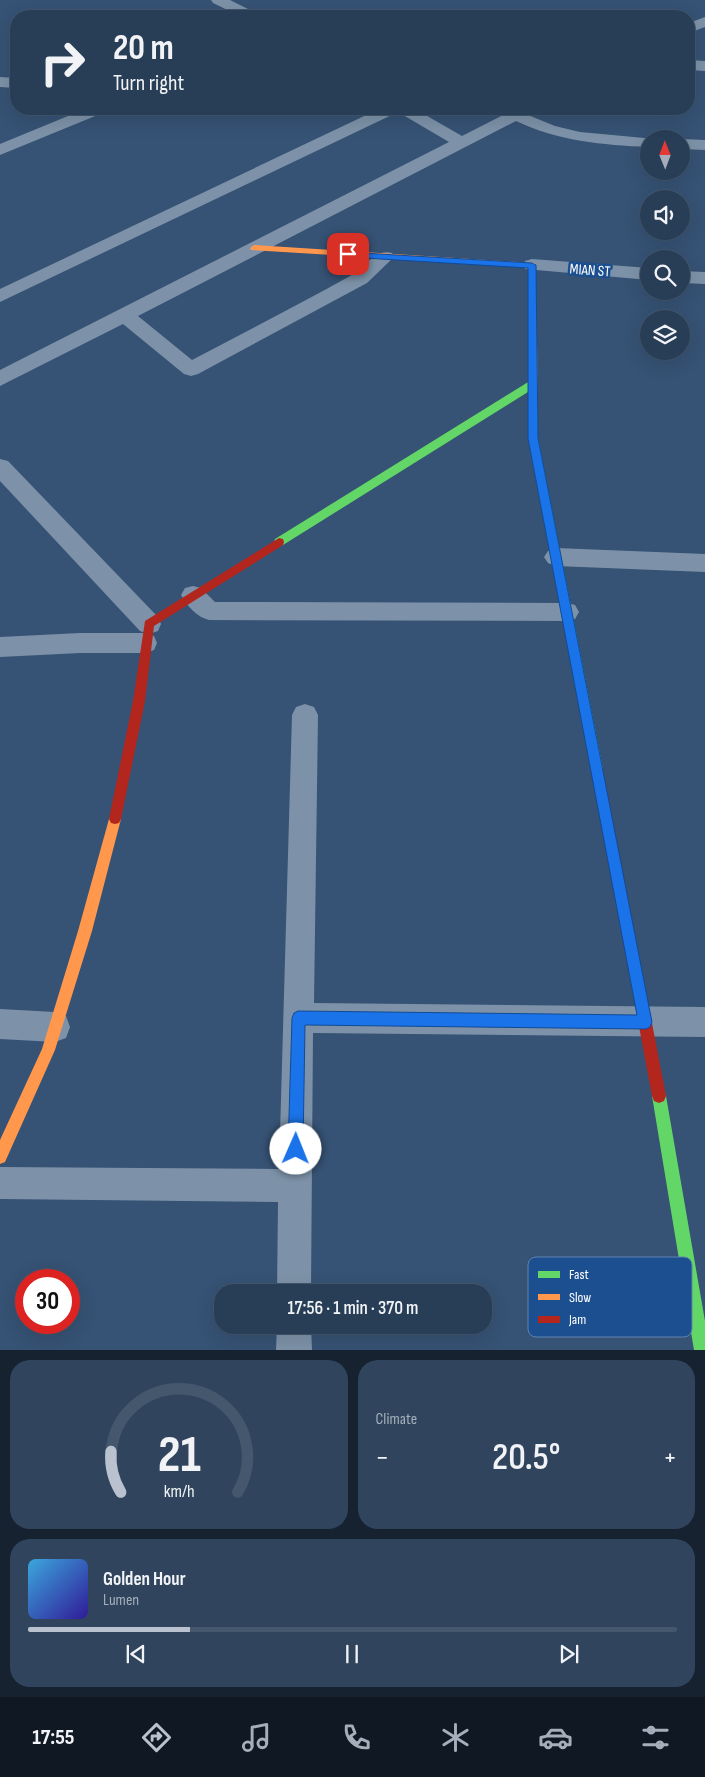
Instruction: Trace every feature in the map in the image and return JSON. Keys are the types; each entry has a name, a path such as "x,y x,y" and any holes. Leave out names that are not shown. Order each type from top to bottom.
{"street":[{"path":"218,0 242,4"},
{"path":"0,150 85,115"},
{"path":"0,296 379,115"},
{"path":"414,115 460,142"},
{"path":"0,379 515,115"},
{"path":"525,115 541,128 563,134 590,139 640,142"},
{"path":"690,144 705,145"},
{"path":"254,248 532,265 533,438 646,1022 686,1257"},
{"path":"125,316 191,369 360,279 385,257"},
{"name":"MIAN ST","path":"532,265 640,273"},
{"path":"690,277 705,278"},
{"path":"0,647 80,643 147,634 193,595 532,385"},
{"path":"0,467 147,634 139,701 121,798 85,931 48,1050 0,1157"},
{"path":"556,557 705,563"},
{"path":"193,595 209,611 566,612"},
{"path":"294,1284 305,715"},
{"path":"298,1018 705,1022"},
{"path":"0,1024 55,1027"},
{"path":"0,1183 295,1186"},
{"path":"692,1291 702,1350"},
{"path":"294,1334 294,1350"}],"traffic: fast":[{"path":"533,382 533,438 597,769"},
{"path":"279,542 532,385"},
{"path":"659,1096 686,1257"},
{"path":"692,1291 702,1350"}],"traffic: slow":[{"path":"254,248 532,265 533,382"},
{"path":"0,1157 48,1050 85,931 115,819"}],"traffic: jam":[{"path":"115,819 139,701 149,624 279,542"},
{"path":"597,769 659,1096"}],"route":[{"path":"296,1149 298,1018 646,1022 533,438 532,265 348,254"}]}
